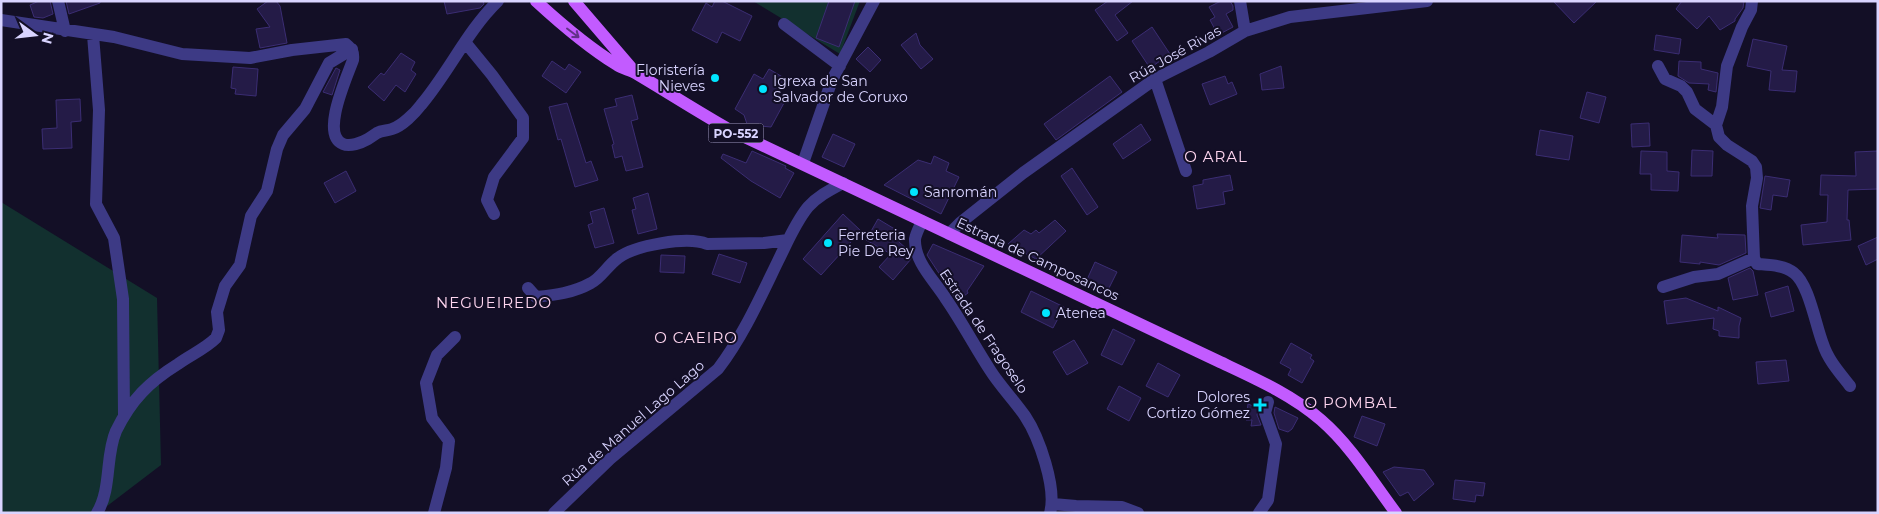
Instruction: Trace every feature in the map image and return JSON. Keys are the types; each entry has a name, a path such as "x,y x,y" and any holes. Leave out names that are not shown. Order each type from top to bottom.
{"main road":[{"name":"Estrada de Camposancos","path":"536,1 567,28 619,66 635,73 690,108 732,131 1218,361 1287,396 1321,420 1335,434 1396,513"},
{"name":"Estrada de Camposancos","path":"574,1 635,73"}],"street":[{"path":"58,1 65,31"},
{"path":"1,20 114,37 182,54 250,58 346,44 352,49 354,54 334,118 333,128 336,138 340,143 347,145 368,140 379,132 391,129 421,106 465,42 498,1"},
{"path":"803,163 832,80 874,1"},
{"path":"1240,1 1245,31"},
{"name":"Rúa José Rivas","path":"949,234 968,216 1022,173 1155,79 1210,52 1245,31 1290,18 1428,1"},
{"path":"1752,1 1751,10 1726,66 1722,107 1716,125 1719,137 1752,161 1756,167 1757,178 1752,206 1754,258 1757,264 1772,265 1796,274 1802,282 1823,345 1830,360 1850,386"},
{"path":"784,24 840,66"},
{"path":"93,35 98,110 96,204 114,238 123,299 124,415"},
{"path":"465,42 492,74 523,118 523,138 494,177 487,200 494,214"},
{"path":"97,513 101,506 106,484 115,433 124,415 144,388 216,338 219,330 217,312 225,286 240,264 252,216 267,190 277,149 283,134 306,109 329,63 352,49"},
{"path":"1658,66 1665,80 1682,86 1695,109 1716,125"},
{"path":"1155,79 1186,171"},
{"name":"Rúa de Manuel Lago Lago","path":"554,513 610,459 718,369 732,351 745,329 788,240 809,207 824,194 843,183"},
{"name":"Estrada de Fragoselo","path":"922,221 915,239 918,254 924,268 946,299 991,373 1032,428 1046,465 1052,489 1051,508"},
{"path":"528,288 536,297 569,293 593,282 620,256 671,241 699,241 707,244 764,243 788,240"},
{"path":"1664,287 1694,277 1718,274 1754,258"},
{"path":"434,513 446,468 449,440 432,418 426,383 437,355 455,337"},
{"path":"1260,513 1268,500 1276,444 1265,413 1268,402"},
{"path":"1051,508 1076,506 1122,507 1138,513"}],"green space":[{"path":"753,1 860,1 840,54"},
{"path":"1,202 157,298 161,465 98,513 1,513"}],"building":[{"path":"39,1 50,1 53,14 43,18 34,17 30,5"},
{"path":"66,1 100,1 100,3 69,14"},
{"path":"268,1 276,1 280,6 287,43 260,48 256,29 270,27 257,9"},
{"path":"444,1 483,1 484,4 480,8 447,14"},
{"path":"715,1 722,1 752,16 740,41 722,32 717,43 692,30 706,3 712,7"},
{"path":"829,1 855,1 839,47 816,38"},
{"path":"1108,1 1133,1 1115,15 1128,33 1117,41 1095,10"},
{"path":"1221,1 1230,1 1233,6 1233,10 1226,14 1233,27 1218,35 1210,20 1215,17 1209,7"},
{"path":"1553,1 1597,1 1574,23"},
{"path":"1682,1 1744,1 1743,8 1735,21 1720,30 1709,16 1697,29 1676,9"},
{"path":"1152,27 1170,54 1150,68 1132,41"},
{"path":"916,33 920,45 933,59 921,69 901,45"},
{"path":"1656,35 1681,39 1679,54 1654,50"},
{"path":"1753,39 1787,46 1782,70 1797,71 1795,92 1769,90 1771,71 1747,66"},
{"path":"868,47 881,60 870,72 856,59"},
{"path":"401,53 415,62 411,70 416,74 405,92 396,85 384,101 368,87 381,73 384,75"},
{"path":"552,61 565,70 569,64 581,72 566,93 542,76"},
{"path":"1679,61 1701,62 1701,69 1718,73 1716,92 1708,90 1709,84 1689,83 1678,76"},
{"path":"1281,66 1284,88 1262,90 1260,74"},
{"path":"233,67 258,69 256,96 235,94 236,89 231,88"},
{"path":"336,68 340,70 332,95 323,92"},
{"name":"Igrexa de San Salvador de Coruxo","path":"769,69 786,79 776,99 784,103 771,127 749,125 744,115 735,109 754,74 763,79"},
{"path":"1110,76 1122,92 1056,140 1044,124"},
{"path":"1225,76 1228,84 1232,82 1237,94 1210,105 1202,84"},
{"path":"1587,92 1606,97 1599,123 1580,118"},
{"path":"632,95 638,119 631,121 643,167 626,171 622,156 615,158 612,145 614,144 604,109 617,106 615,99"},
{"path":"80,99 81,121 71,122 72,148 43,149 42,129 57,128 56,100"},
{"path":"567,103 586,163 591,161 598,180 575,187 561,139 558,140 549,107"},
{"path":"1649,123 1650,146 1632,147 1631,124"},
{"path":"1141,124 1151,140 1123,159 1113,144"},
{"path":"1540,130 1573,136 1569,160 1536,155"},
{"path":"833,134 855,144 844,167 822,157"},
{"path":"1692,150 1713,151 1712,176 1691,176"},
{"path":"752,151 786,166 785,168 794,173 780,198 751,181 721,158 723,154 746,163"},
{"path":"1641,151 1667,152 1667,171 1679,172 1678,191 1651,190 1651,174 1640,174"},
{"path":"1878,151 1878,189 1848,190 1847,220 1849,220 1851,240 1803,245 1801,225 1827,222 1828,195 1820,195 1821,175 1856,176 1855,152"},
{"path":"934,156 949,163 946,171 959,177 941,214 884,185 918,160 931,164"},
{"path":"1072,168 1098,207 1087,215 1061,176"},
{"path":"346,171 356,191 335,203 324,183"},
{"path":"1230,175 1233,190 1223,192 1225,204 1197,209 1193,186 1203,184 1203,180"},
{"path":"1765,176 1790,180 1787,197 1773,195 1771,210 1760,208"},
{"path":"648,193 657,229 638,234 632,210 636,209 633,198"},
{"path":"604,208 614,243 595,248 588,225 593,223 590,212"},
{"path":"843,214 861,231 821,275 803,259"},
{"path":"878,219 903,234 899,242 908,250 911,259 893,280 879,267 891,254 866,240"},
{"path":"1055,220 1066,231 1036,259 1008,244 1024,230 1031,234 1036,230 1039,233"},
{"path":"1717,234 1745,235 1746,253 1719,265 1700,262 1700,264 1680,262 1682,235 1718,238"},
{"path":"1878,237 1878,259 1866,265 1858,246"},
{"path":"933,244 984,266 967,291 968,293 957,301 927,255"},
{"path":"719,254 747,263 740,283 712,274"},
{"path":"661,255 685,256 684,273 660,272"},
{"path":"1095,262 1117,272 1106,294 1085,284"},
{"path":"1750,268 1753,271 1758,295 1733,300 1728,278"},
{"path":"1788,286 1794,311 1771,317 1765,293"},
{"path":"1031,291 1064,307 1053,328 1021,312"},
{"path":"1686,298 1718,311 1718,307 1741,318 1739,338 1719,336 1719,331 1713,329 1714,318 1667,324 1664,301"},
{"path":"1113,329 1135,340 1122,365 1101,355"},
{"path":"1074,340 1088,363 1067,375 1053,352"},
{"path":"1291,343 1312,355 1310,358 1314,361 1302,383 1288,375 1291,369 1280,363"},
{"path":"1786,360 1789,381 1758,384 1756,362"},
{"path":"1158,363 1180,375 1168,397 1146,386"},
{"path":"1119,386 1141,398 1129,421 1107,409"},
{"path":"1248,404 1258,408 1257,415 1261,425 1251,426 1252,420 1246,420"},
{"path":"1275,407 1298,418 1292,429 1288,432 1279,429 1274,413"},
{"path":"1362,416 1385,424 1377,446 1354,437"},
{"path":"1394,467 1424,470 1434,484 1414,501 1408,492 1400,496 1383,472"},
{"path":"1455,480 1485,483 1483,496 1476,495 1475,502 1453,499"}],"place":[{"name":"Floristería Nieves","path":"715,78"},
{"name":"Igrexa de San Salvador de Coruxo","path":"763,89"},
{"name":"Sanromán","path":"914,192"},
{"name":"Ferreteria Pie De Rey","path":"828,243"},
{"name":"Atenea","path":"1046,313"},
{"name":"Dolores Cortizo Gómez","path":"1260,405"}],"district":[{"name":"O ARAL","path":"1216,156"},
{"name":"NEGUEIREDO","path":"494,302"},
{"name":"O CAEIRO","path":"696,337"},
{"name":"O POMBAL","path":"1351,402"}]}
